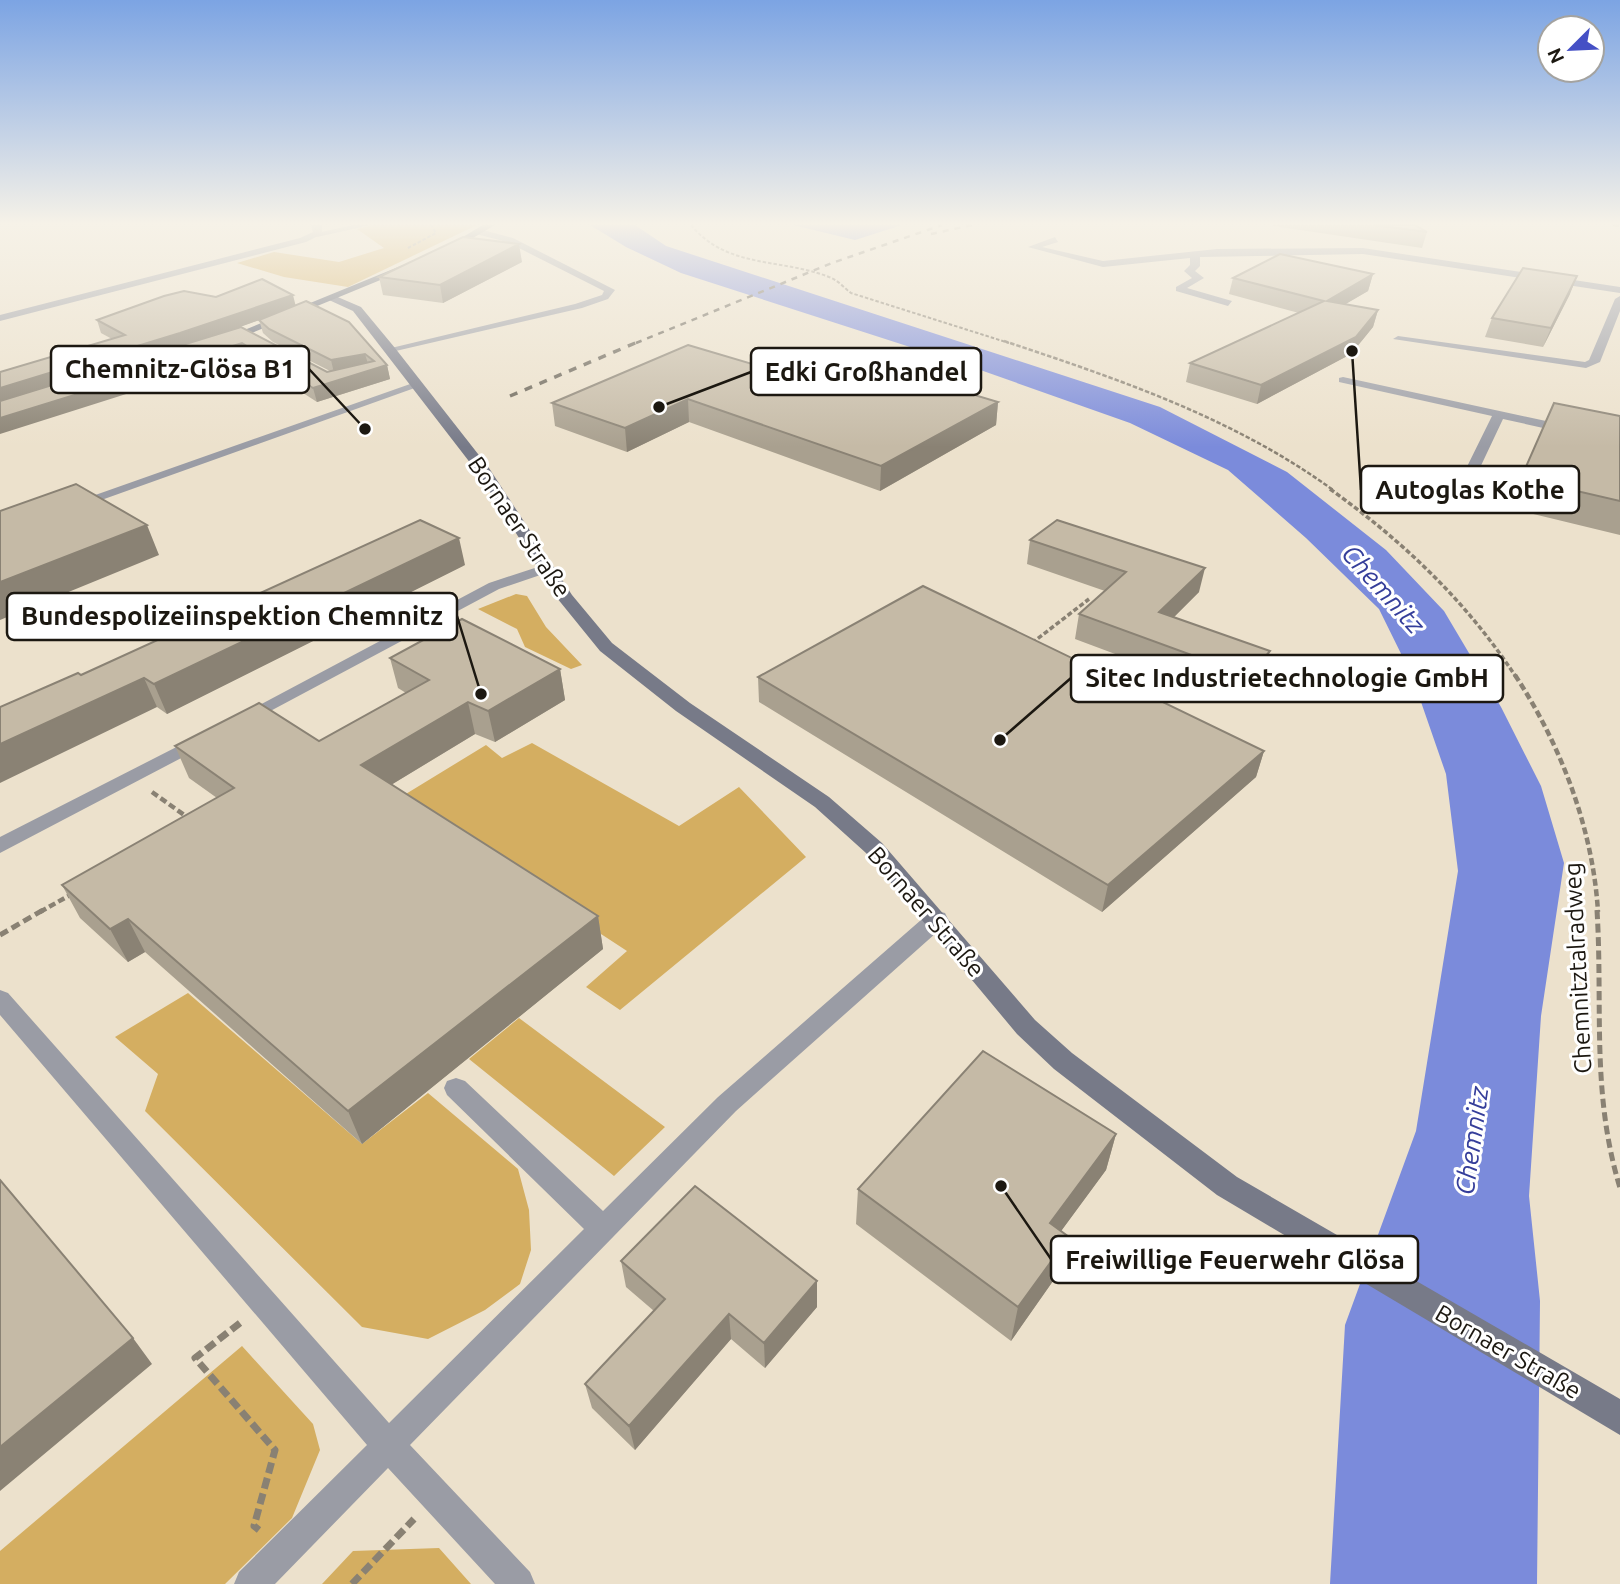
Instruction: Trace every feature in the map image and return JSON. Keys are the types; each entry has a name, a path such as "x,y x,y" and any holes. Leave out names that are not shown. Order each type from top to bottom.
{"main road":[{"path":"216,344 331,299"},
{"name":"Bornaer Straße","path":"335,299 357,309 391,351 501,495 585,624 606,647 683,707 821,802 874,848 1026,1027 1063,1061 1176,1150 1292,1226 1620,1418"}],"street":[{"path":"0,318 77,299"}],"lane":[{"path":"391,351 602,299"},
{"path":"1214,299 1228,303"},
{"path":"1398,339 1586,365 1594,362 1620,299"},
{"path":"244,334 261,340"},
{"path":"1343,380 1620,441"},
{"path":"65,508 417,385"},
{"path":"1462,492 1499,415"},
{"path":"0,846 494,586 547,568"},
{"path":"251,1584 727,1104 937,919"},
{"path":"0,999 389,1446 518,1584"},
{"path":"456,1088 603,1230"}],"path":[{"name":"Chemnitztalradweg","path":"869,299 1116,379 1196,412 1273,453 1376,520 1408,546 1460,598 1517,673 1545,720 1571,780 1585,828 1596,878 1601,1104 1620,1188"},
{"path":"1027,647 1089,599"},
{"path":"132,777 196,824"},
{"path":"0,935 81,889"},
{"path":"266,1304 195,1358 275,1450 254,1526 284,1551"},
{"path":"352,1584 436,1496"}],"shaded area":[{"path":"516,594 527,596 546,627 582,665 571,669 525,647 517,629 478,609"},
{"path":"532,743 679,826 739,787 806,857 620,1010 586,987 627,951 396,800 486,745 502,758"},
{"path":"188,993 362,1144 428,1093 518,1169 529,1210 531,1250 520,1284 485,1310 428,1339 362,1327 145,1111 158,1074 115,1037"},
{"path":"519,1018 665,1127 614,1176 469,1059"},
{"path":"242,1346 313,1424 320,1450 292,1518 225,1584 0,1584 0,1551"},
{"path":"439,1548 471,1584 322,1584 353,1551"}],"water":[{"name":"Chemnitz","path":"761,299 828,299 1160,407 1287,472 1386,550 1444,611 1501,707 1541,786 1564,863 1541,1016 1529,1196 1540,1301 1537,1584 1330,1584 1345,1325 1416,1131 1458,871 1446,774 1412,676 1379,609 1306,538 1228,470 1130,423 969,366"}],"building":[{"path":"156,299 281,299 0,388 0,372 125,335 97,320"},
{"path":"1316,299 1331,299 1327,301 1378,310 1356,337 1261,385 1190,363 1324,301"},
{"path":"1504,299 1566,299 1551,328 1492,318"},
{"path":"306,301 349,322 387,365 313,388 242,343 0,418 0,401 241,327 327,372 374,361 365,354 331,360 269,329 259,320"},
{"path":"688,345 816,383 861,361 998,402 881,466 688,399 625,428 552,403"},
{"path":"1554,403 1620,416 1620,501 1521,478"},
{"path":"76,484 147,525 0,582 0,511"},
{"path":"420,520 459,538 154,684 144,678 0,744 0,707 78,673 81,675"},
{"path":"1057,520 1205,568 1159,612 1270,651 1249,676 1079,614 1126,572 1030,540"},
{"path":"923,586 1264,751 1108,885 758,677"},
{"path":"462,619 560,669 488,711 468,702 361,765 598,916 348,1111 128,919 110,929 62,885 234,788 175,746 259,703 319,741 429,680 390,658"},
{"path":"983,1051 1116,1134 1050,1223 1069,1237 1018,1307 858,1189"},
{"path":"0,1180 133,1338 0,1447"},
{"path":"695,1186 817,1281 764,1343 729,1314 629,1426 585,1384 665,1299 621,1261"}],"railway":[{"path":"636,343 744,299"},
{"path":"510,396 640,341"}],"place":[{"name":"Autoglas Kothe","path":"1352,351"},
{"name":"Edki Großhandel","path":"659,407"},
{"name":"Chemnitz-Glösa B1","path":"365,429"},
{"name":"Bundespolizeiinspektion Chemnitz","path":"481,694"},
{"name":"Sitec Industrietechnologie GmbH","path":"1000,740"},
{"name":"Freiwillige Feuerwehr Glösa","path":"1001,1186"}]}
